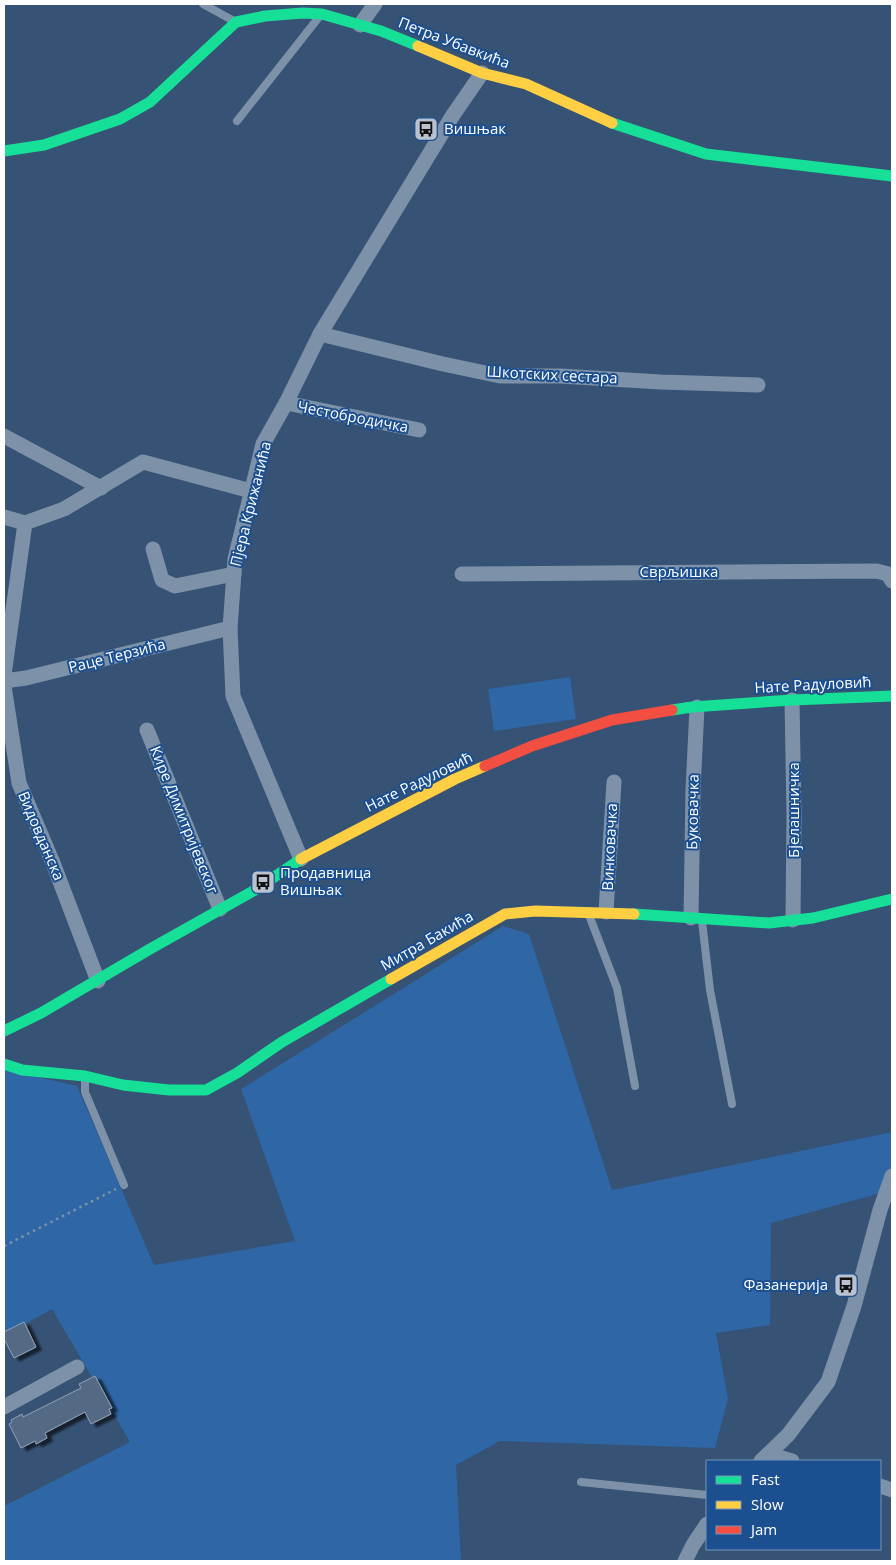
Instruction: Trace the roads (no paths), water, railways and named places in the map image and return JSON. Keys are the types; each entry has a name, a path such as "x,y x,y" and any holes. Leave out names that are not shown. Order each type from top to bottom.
{"street":[{"path":"360,25 375,4"},
{"name":"Петра Убавкића","path":"236,22 265,13 322,14 381,31 482,73 526,84 618,126 706,154 892,176"},
{"path":"4,151 44,145 120,119 150,102 236,22"},
{"name":"Пјера Крижанића","path":"302,859 233,696 230,628 235,559 263,444 286,403 320,334 453,115 482,73"},
{"name":"Шкотских сестара","path":"320,334 500,376 560,376 758,385"},
{"name":"Честобродичка","path":"286,403 419,430"},
{"path":"4,436 101,488"},
{"path":"4,517 25,523 64,509 143,462 251,491"},
{"path":"4,676 25,523"},
{"path":"153,549 162,580 175,586 234,574"},
{"name":"Сврљишка","path":"462,574 877,571 888,574 892,581"},
{"name":"Раце Терзића","path":"4,681 26,678 230,628"},
{"name":"Видовданска","path":"4,686 19,783 53,863 98,981"},
{"name":"Нате Радуловић","path":"4,1031 42,1013 98,981 150,949 255,890 302,859 455,779 532,746 612,720 697,707 792,700 892,696"},
{"name":"Бјелашничка","path":"792,700 794,920"},
{"name":"Буковачка","path":"696,918 693,790 697,707"},
{"name":"Кире Димитријевског","path":"147,730 220,909"},
{"name":"Винковачка","path":"606,912 614,782"},
{"name":"Митра Бакића","path":"4,1064 22,1070 86,1076 123,1085 169,1090 206,1090 237,1073 282,1042 505,914 535,911 606,912 769,923 813,918 892,899"},
{"path":"765,1458 788,1435 828,1382 854,1306 880,1210 892,1176"},
{"path":"4,1407 77,1368"},
{"path":"765,1458 783,1460"},
{"path":"685,1561 706,1526"}],"lane":[{"path":"203,4 236,22"},
{"path":"238,121 322,14"},
{"path":"588,912 617,988 635,1086"},
{"path":"696,918 732,1104"},
{"path":"86,1076 85,1092 124,1185"},
{"path":"581,1482 706,1494"}],"place":[{"name":"Вишњак","path":"426,129"},
{"name":"Продавница Вишњак","path":"263,882"},
{"name":"Фазанерија","path":"846,1285"}]}
